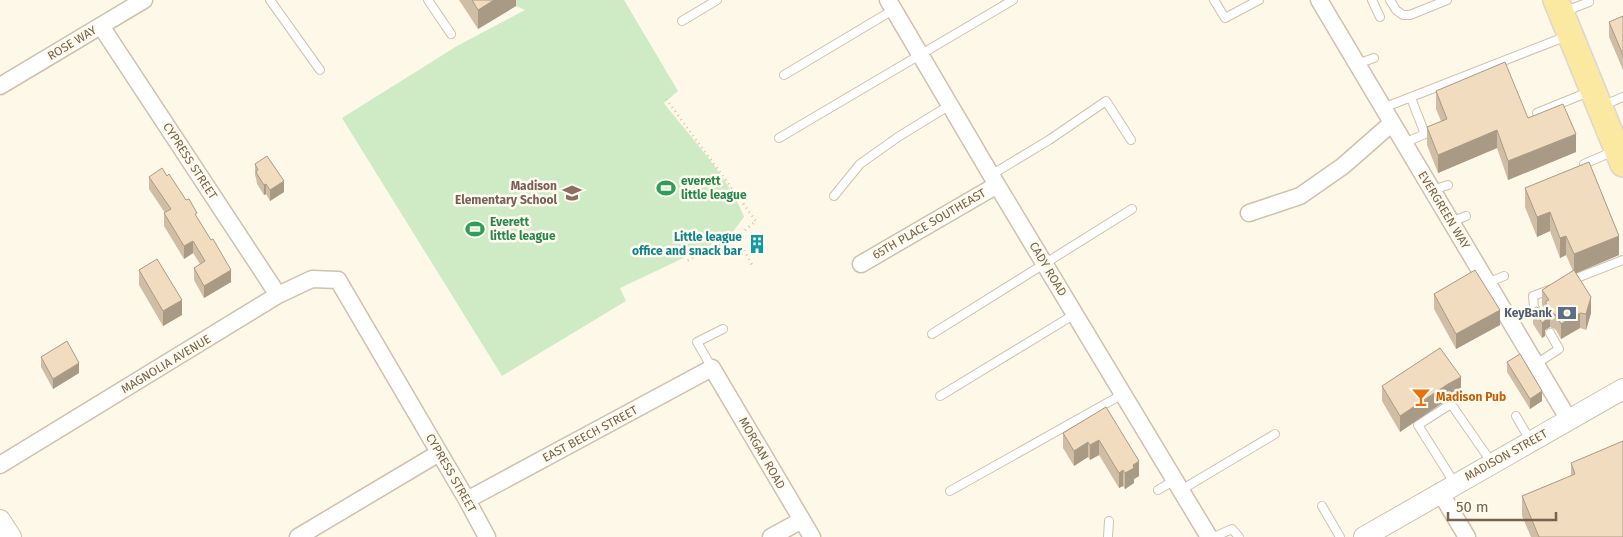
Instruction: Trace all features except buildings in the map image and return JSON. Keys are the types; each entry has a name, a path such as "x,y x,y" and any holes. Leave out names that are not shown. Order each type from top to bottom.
{"main road":[{"path":"1562,16 1621,158"}],"street":[{"name":"ROSE WAY","path":"0,86 144,0"},
{"name":"EVERGREEN WAY","path":"1319,0 1432,190 1458,219 1487,283 1512,331 1536,364 1569,420"},
{"name":"CADY ROAD","path":"890,5 1210,537"},
{"name":"CYPRESS STREET","path":"101,26 278,295"},
{"path":"1249,213 1300,196 1343,166 1392,123"},
{"name":"65TH PLACE SOUTHEAST","path":"861,264 994,180"},
{"name":"MAGNOLIA AVENUE","path":"0,465 278,295 312,279 338,280"},
{"name":"CYPRESS STREET","path":"338,280 487,537"},
{"name":"EAST BEECH STREET","path":"467,500 712,368"},
{"name":"MORGAN ROAD","path":"712,368 812,537"},
{"name":"MADISON STREET","path":"1364,537 1623,389"},
{"path":"298,537 438,453"},
{"path":"1447,488 1467,537"},
{"path":"0,520 11,537"},
{"path":"772,537 802,520"}],"lane":[{"path":"270,0 320,70"},
{"path":"428,0 451,34"},
{"path":"682,21 718,0"},
{"path":"779,138 1013,0"},
{"path":"1214,0 1225,18 1259,0"},
{"path":"1372,0 1380,17"},
{"path":"1390,0 1396,10 1403,15 1410,15 1447,0"},
{"path":"1383,108 1411,98 1589,2"},
{"path":"784,75 890,5"},
{"path":"1357,64 1374,58"},
{"path":"1537,113 1596,99 1623,97"},
{"path":"1404,143 1426,134 1411,98"},
{"path":"994,180 1106,101 1131,140"},
{"path":"834,196 860,164 898,137 950,105"},
{"path":"1584,164 1621,158"},
{"path":"1432,190 1448,185"},
{"path":"932,334 1132,209"},
{"path":"1541,319 1534,308 1534,296 1623,260"},
{"path":"1487,283 1504,276"},
{"path":"940,396 1075,314"},
{"path":"712,368 697,342 723,329"},
{"path":"1536,364 1559,350 1550,333"},
{"path":"950,491 1123,394"},
{"path":"1447,488 1418,425 1450,404 1492,463"},
{"path":"1516,416 1530,442"},
{"path":"1158,490 1178,485 1275,434"},
{"path":"1322,506 1340,537"},
{"path":"1108,537 1109,520"},
{"path":"1214,537 1232,529 1239,537"}],"path":[{"path":"666,99 756,221 737,237 684,262"},
{"path":"737,237 752,265"}],"green space":[{"name":"Madison Elementary School","path":"514,0 624,0 678,91 664,103 719,172 738,202 744,217 730,236 620,288 626,301 502,376 342,118 457,46 525,10 516,6"}],"place":[{"name":"everett little league","path":"666,188"},
{"name":"Madison Elementary School","path":"572,193"},
{"name":"Everett little league","path":"475,229"},
{"name":"Little league office and snack bar","path":"757,244"},
{"name":"KeyBank","path":"1567,313"},
{"name":"Madison Pub","path":"1421,397"}]}
